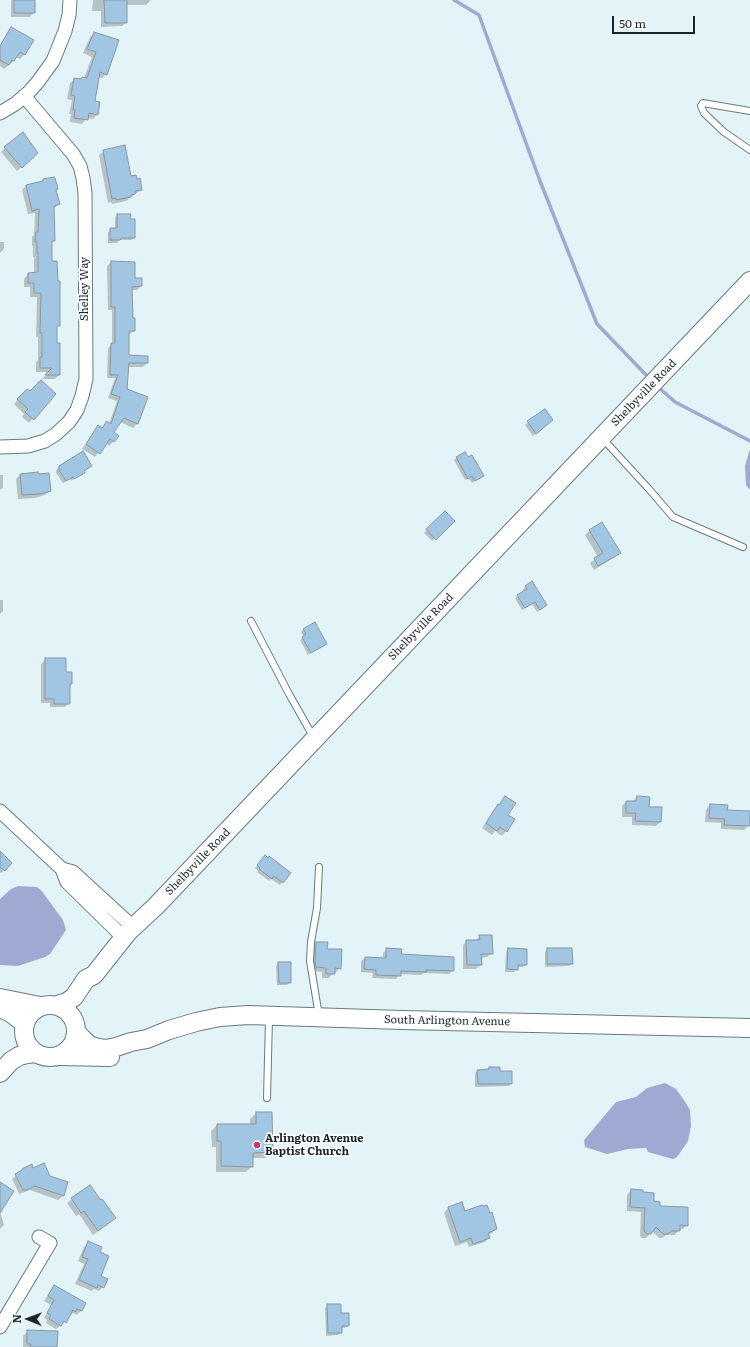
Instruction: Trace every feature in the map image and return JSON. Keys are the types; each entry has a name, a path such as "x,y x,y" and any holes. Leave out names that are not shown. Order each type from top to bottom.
{"main road":[{"name":"Shelbyville Road","path":"94,975 128,932 156,906 750,281"},
{"path":"0,1061 24,1027 31,1012 48,1006 63,1004 70,1000 78,993 86,979 94,975"},
{"path":"0,1008 11,1013 24,1027 26,1043 36,1053 45,1057 59,1056 72,1045 78,1014 93,986 94,975"},
{"path":"0,998 48,1006 69,1012 76,1028"},
{"name":"South Arlington Avenue","path":"76,1028 89,1045 101,1049 147,1039 169,1030 196,1022 220,1017 248,1016 750,1028"},
{"name":"South Arlington Avenue","path":"59,1056 112,1057 134,1049 147,1039"},
{"path":"0,1073 11,1061 19,1056 36,1053"}],"street":[{"path":"0,113 24,96 40,79 57,53 67,26 70,0"},
{"name":"Shelley Way","path":"0,447 28,446 45,441 56,434 69,422 77,410 86,379 85,200 83,178 78,161 73,154 24,96"},
{"path":"0,811 62,869 73,872 128,932"},
{"path":"0,1328 50,1243 39,1237"}],"lane":[{"path":"750,111 704,103 701,106 704,113 724,132 750,150"},
{"path":"602,438 673,517 743,548"},
{"path":"251,621 289,694 315,739"},
{"path":"319,867 318,908 311,942 310,961 319,1018"},
{"path":"267,1098 269,1016"}],"water":[{"path":"750,449 750,490 746,485 745,466"},
{"path":"18,886 37,887 41,890 63,920 66,930 50,954 45,957 18,966 0,965 0,899 11,889"},
{"path":"665,1083 676,1089 690,1110 691,1126 688,1141 677,1157 673,1159 651,1153 648,1152 646,1148 628,1149 607,1154 585,1147 584,1140 616,1102 636,1097 647,1088"}],"building":[{"path":"14,0 35,0 35,13 14,13"},
{"path":"104,0 127,0 127,23 105,23"},
{"path":"11,27 34,40 25,55 20,52 14,61 12,60 9,65 0,60 0,46"},
{"path":"94,32 119,40 107,75 100,72 95,101 100,102 98,115 89,113 88,120 74,118 75,110 73,110 75,96 71,95 74,78 87,78 96,52 87,49"},
{"path":"23,132 38,153 22,168 4,147"},
{"path":"125,145 131,176 136,175 137,179 140,178 142,190 135,191 135,194 131,195 131,197 116,200 116,198 112,199 103,150"},
{"path":"54,177 58,189 56,190 60,204 54,206 55,241 52,241 52,261 57,261 58,281 60,281 60,326 57,326 57,343 60,343 60,375 45,375 52,368 40,368 40,357 42,357 42,333 40,333 41,293 34,293 34,283 28,283 28,273 38,272 37,242 35,242 36,232 38,232 39,209 32,211 26,185"},
{"path":"117,214 131,214 130,219 135,219 135,238 110,240 110,228 117,228"},
{"path":"111,261 135,262 135,278 142,278 142,286 132,287 135,331 129,331 129,355 148,356 148,363 129,363 127,389 148,397 138,424 124,418 114,432 119,436 114,442 110,439 100,454 86,444 98,425 102,428 107,421 111,424 120,397 111,394 118,375 110,375 111,343 115,343 115,307 111,307"},
{"path":"41,380 56,394 34,420 25,412 28,409 17,399 27,389 30,391"},
{"path":"545,409 553,420 536,434 527,421"},
{"path":"83,451 92,466 84,471 85,473 74,479 73,477 66,481 59,470 59,466"},
{"path":"465,452 468,457 472,455 484,476 475,481 472,476 468,479 456,457"},
{"path":"38,472 38,474 49,473 51,491 40,494 22,495 20,474"},
{"path":"445,511 455,521 436,540 426,529"},
{"path":"602,522 621,553 598,566 594,558 603,553 589,530"},
{"path":"532,581 547,605 540,610 535,602 525,608 517,595 527,589 525,586"},
{"path":"315,622 327,644 311,653 302,637 306,634 303,629"},
{"path":"45,658 66,658 66,672 72,672 72,684 70,684 70,704 54,704 54,699 45,699"},
{"path":"505,796 516,803 508,815 515,819 507,832 500,827 497,831 486,823"},
{"path":"637,796 650,797 649,807 662,807 661,822 635,821 636,813 626,813 626,801 636,801"},
{"path":"710,804 728,805 727,810 750,811 750,826 724,825 725,819 709,818"},
{"path":"0,851 12,863 5,871 0,867"},
{"path":"265,855 268,858 269,856 291,873 283,883 274,876 272,879 259,869 260,868 257,865"},
{"path":"479,935 492,935 493,954 481,954 482,965 467,965 466,940 480,940"},
{"path":"316,942 328,942 327,949 342,949 341,969 335,968 335,974 326,974 326,968 316,967"},
{"path":"386,948 402,949 401,954 454,957 454,971 401,971 401,976 376,975 376,970 364,969 365,957 386,958"},
{"path":"508,948 527,949 527,965 518,965 518,970 507,969"},
{"path":"547,948 572,948 573,964 547,964"},
{"path":"278,962 291,962 291,983 279,983"},
{"path":"489,1067 500,1067 500,1071 512,1071 512,1084 478,1084 477,1070 489,1069"},
{"path":"256,1112 272,1112 273,1152 253,1153 253,1167 221,1166 221,1141 217,1141 217,1124 256,1124"},
{"path":"44,1163 50,1176 68,1182 64,1196 35,1186 27,1190 23,1190 15,1174 32,1164 33,1168"},
{"path":"0,1182 14,1191 0,1213"},
{"path":"90,1185 116,1218 98,1231 84,1211 81,1213 71,1198"},
{"path":"631,1189 654,1193 654,1201 660,1202 660,1206 688,1207 688,1226 680,1225 680,1231 671,1231 668,1234 663,1234 656,1227 651,1234 647,1234 644,1231 645,1208 630,1207"},
{"path":"462,1202 465,1211 482,1205 487,1205 490,1213 492,1212 497,1229 488,1233 490,1238 473,1244 471,1238 460,1242 448,1207"},
{"path":"88,1241 102,1247 100,1252 109,1256 101,1276 108,1279 104,1288 98,1285 97,1288 79,1280 88,1259 82,1257"},
{"path":"54,1285 86,1303 82,1311 77,1309 75,1312 73,1310 66,1323 64,1321 61,1326 49,1319 51,1315 47,1313 54,1300 48,1296"},
{"path":"327,1304 341,1304 341,1313 349,1313 349,1326 342,1326 342,1333 328,1333"},
{"path":"27,1330 58,1331 57,1347 30,1347 31,1344 27,1344"}],"waterway":[{"path":"454,0 479,15 540,181 597,324 650,379"},
{"path":"657,386 675,402 750,441"}],"place":[{"name":"Arlington Avenue Baptist Church","path":"257,1145"}]}
